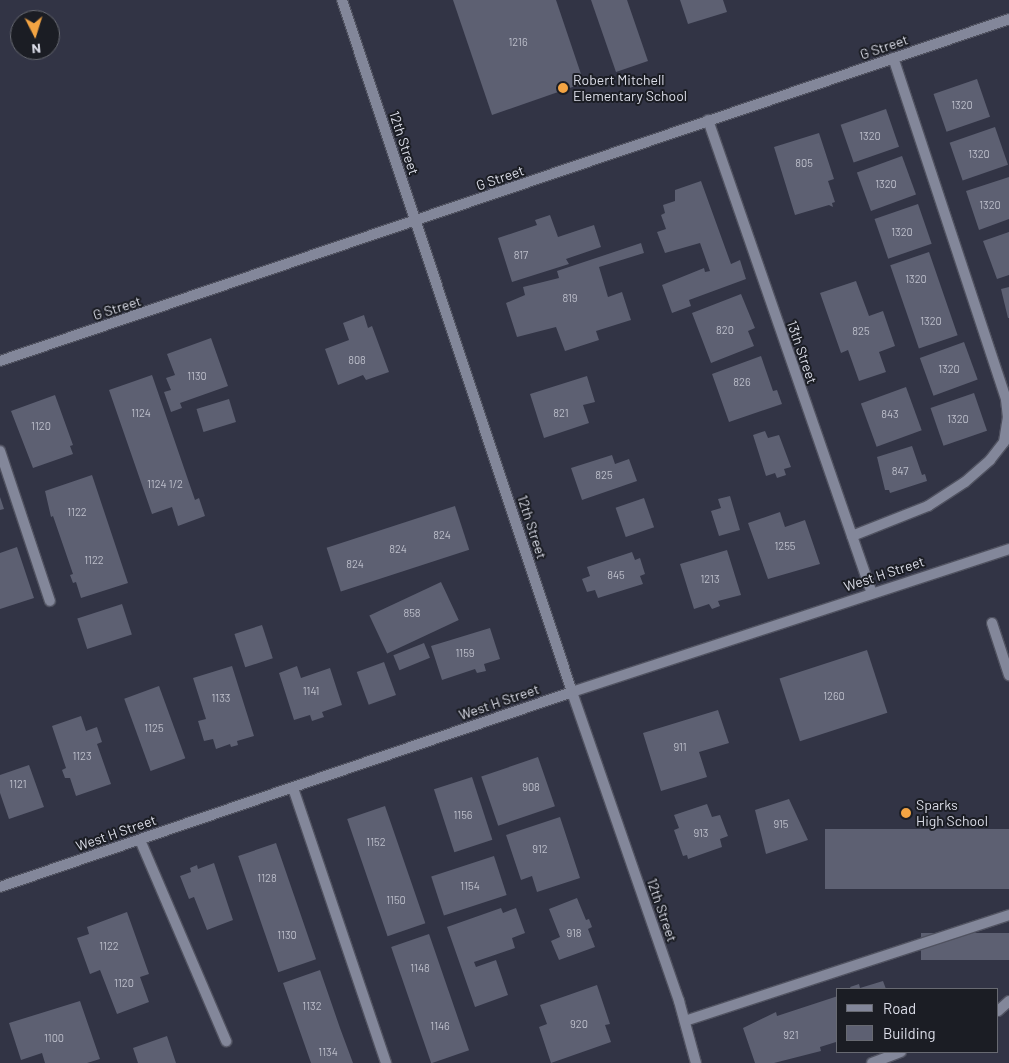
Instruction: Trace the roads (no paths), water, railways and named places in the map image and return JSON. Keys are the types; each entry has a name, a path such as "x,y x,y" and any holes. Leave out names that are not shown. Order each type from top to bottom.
{"street":[{"name":"12th Street","path":"342,0 572,692 685,1020 696,1063"},
{"name":"G Street","path":"0,361 416,222 708,120 1009,19"},
{"path":"852,536 928,506 964,482 990,460 1004,442 1008,418 1006,399 893,58"},
{"name":"13th Street","path":"708,120 871,592"},
{"path":"0,451 50,601"},
{"name":"West H Street","path":"0,887 572,692 871,592 1009,549"},
{"path":"992,623 1009,675"},
{"path":"294,788 386,1063"},
{"path":"140,840 226,1041"},
{"path":"685,1020 1009,915"},
{"path":"999,1009 1009,1001"},
{"path":"872,1063 898,1053"}],"place":[{"name":"Robert Mitchell Elementary School","path":"563,88"},
{"name":"Sparks High School","path":"906,813"}]}
